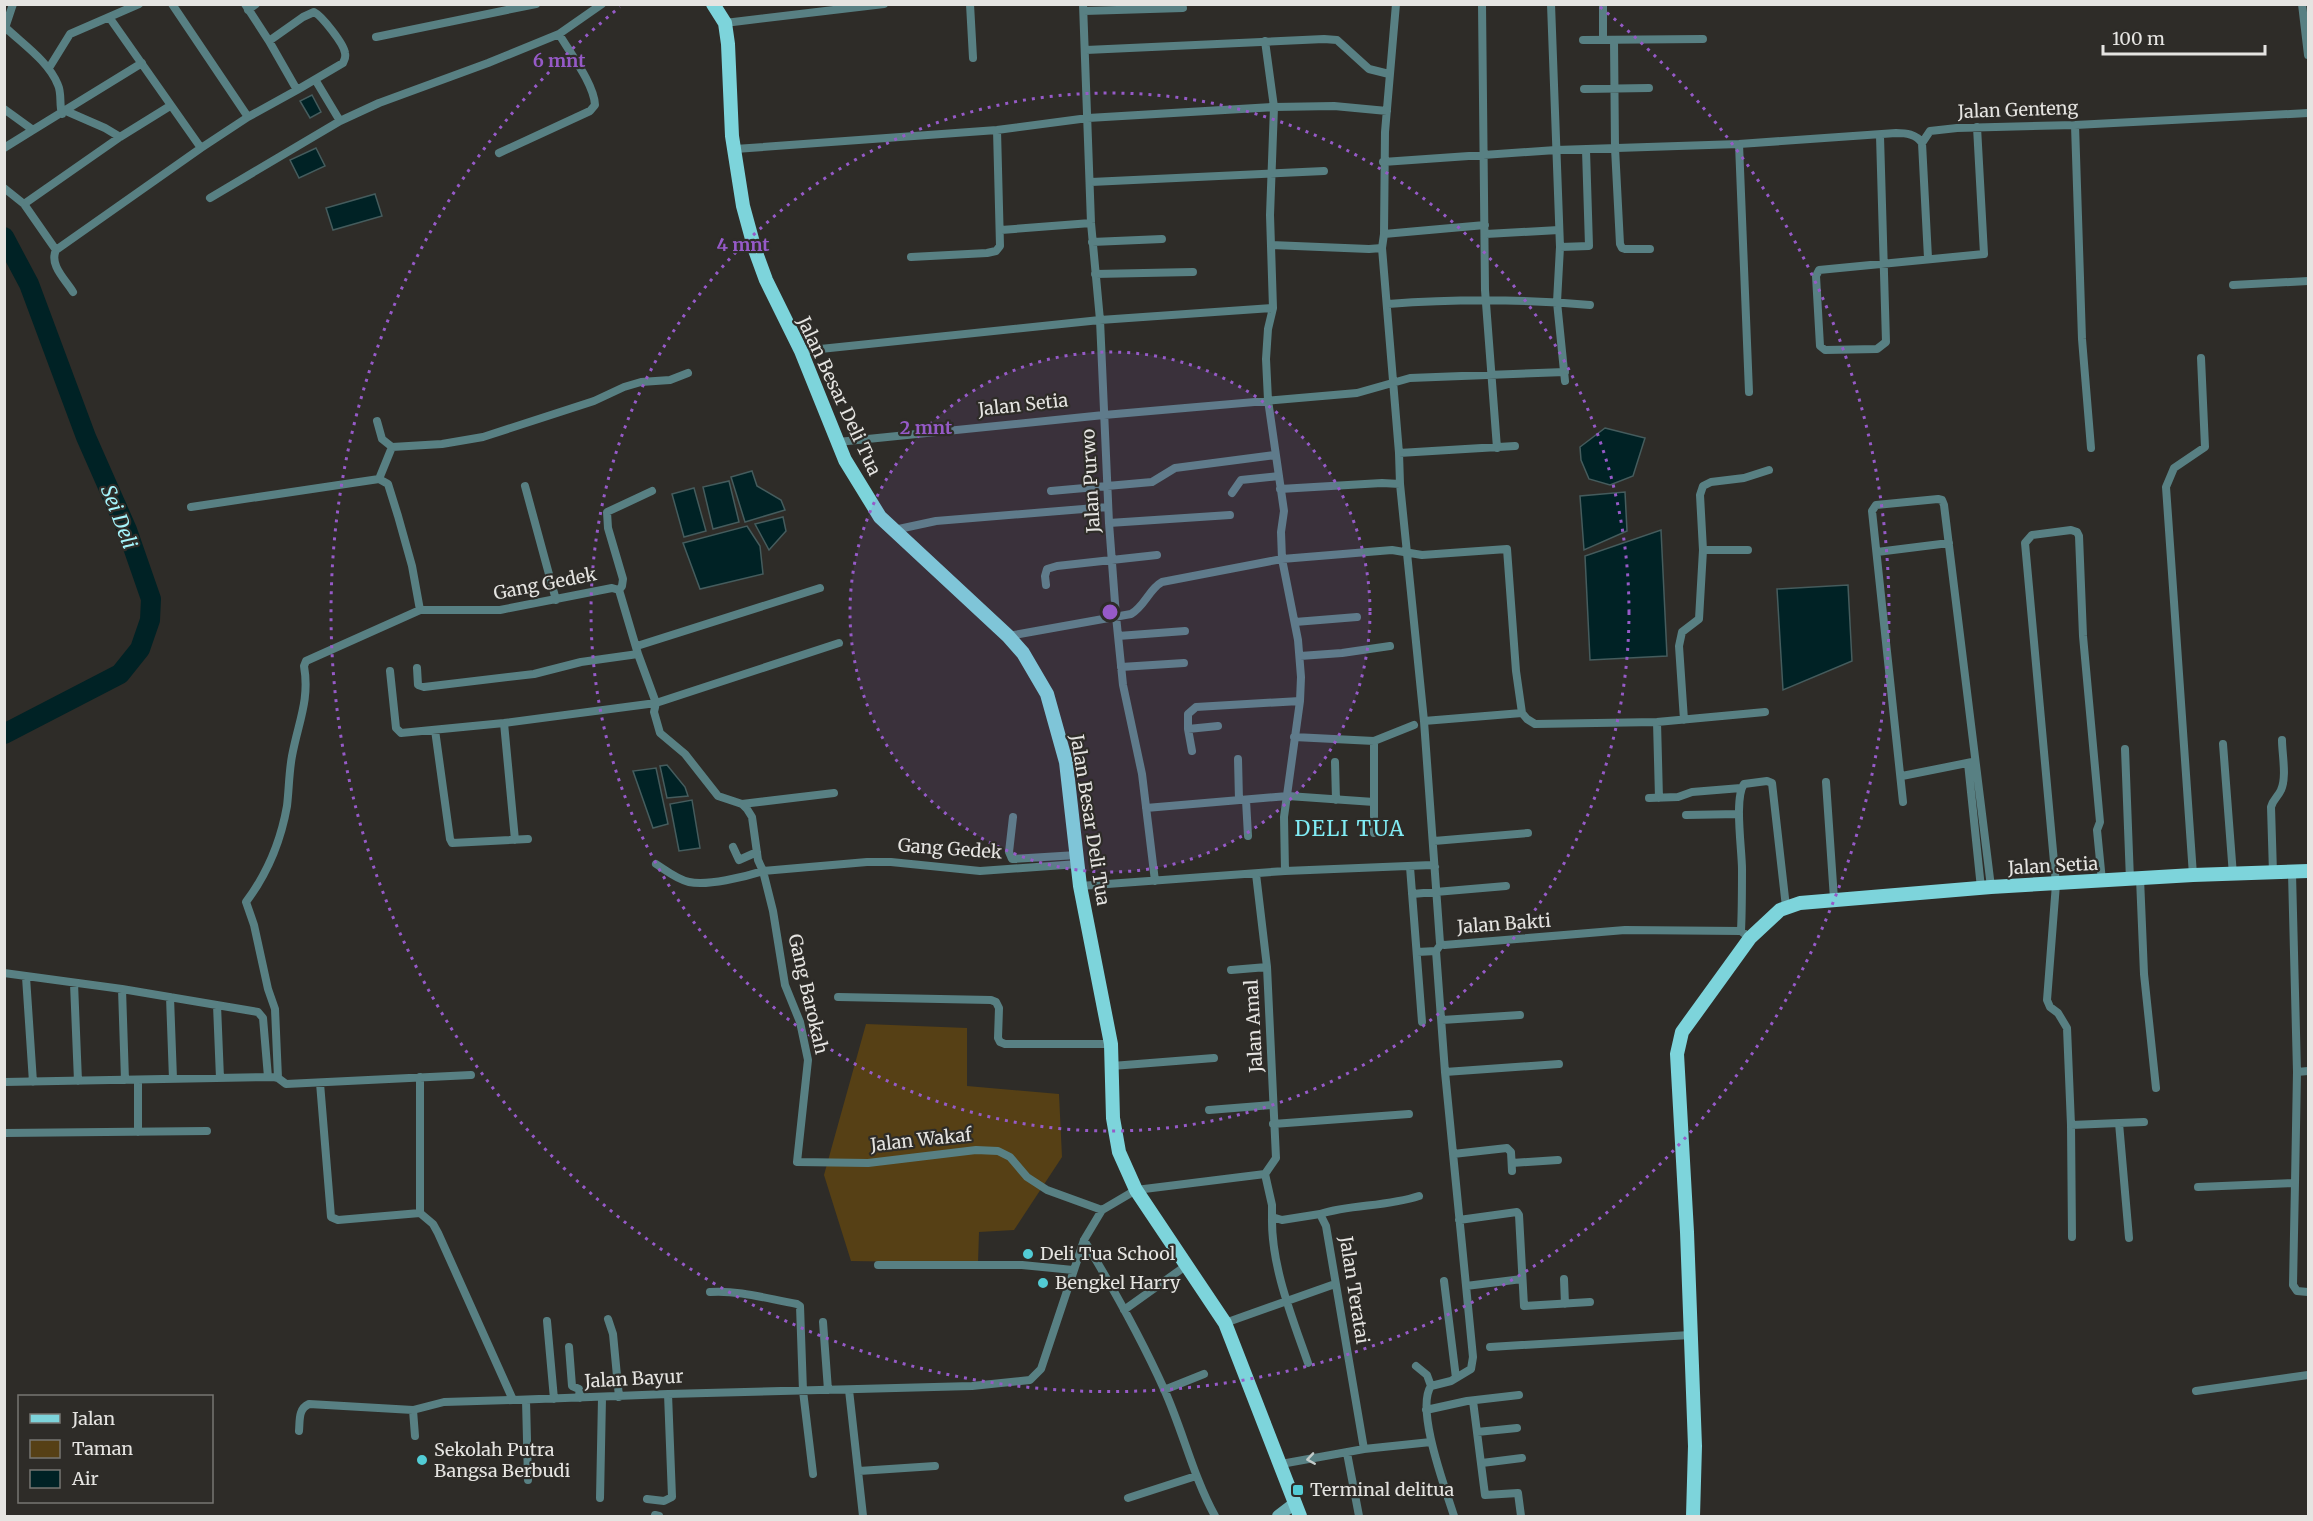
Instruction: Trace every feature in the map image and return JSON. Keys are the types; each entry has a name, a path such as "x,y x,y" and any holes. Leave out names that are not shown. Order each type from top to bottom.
{"main road":[{"name":"Jalan Besar Deli Tua","path":"713,4 725,23 730,110 742,207 766,280 801,351 845,460 874,509 1008,636 1023,653 1047,694 1066,762 1080,886 1111,1044 1114,1130 1119,1152 1136,1190 1225,1323 1281,1464 1297,1512"},
{"name":"Jalan Setia","path":"1786,907 1834,899 1986,887 2308,871"},
{"path":"1693,1516 1695,1446 1687,1232 1677,1069 1678,1043 1682,1032 1745,934 1786,907"},
{"path":"1278,1516 1297,1512"}],"street":[{"path":"13,4 5,29 49,68 60,90 59,106 64,112 105,128 120,137"},
{"path":"49,68 70,34 140,4"},
{"path":"172,4 248,117"},
{"path":"256,4 247,7 297,90"},
{"path":"376,37 536,4"},
{"path":"210,198 340,121 379,103 559,34 602,4"},
{"path":"725,23 884,4"},
{"path":"970,4 973,58"},
{"name":"Jalan Bakti","path":"1396,4 1383,162 1383,248 1400,484 1434,842 1438,947 1624,930 1745,934"},
{"path":"1482,4 1485,290 1497,448"},
{"path":"1551,4 1560,247 1557,302"},
{"path":"1603,4 1603,40"},
{"path":"2302,4 2308,55"},
{"path":"1083,8 1183,8"},
{"name":"Jalan Purwo","path":"1083,8 1091,223 1100,320 1111,560 1126,699 1142,774 1155,882"},
{"path":"74,292 54,263 52,257 56,250 248,117 339,67 346,54 344,48 314,12 269,41"},
{"path":"109,17 201,148"},
{"path":"499,153 590,111 595,105 585,79 559,34"},
{"path":"1582,40 1703,39"},
{"path":"1266,40 1274,107 1271,245 1273,308 1268,329 1266,359 1268,400 1284,511 1281,532 1282,559 1300,656 1300,701 1284,817 1285,871"},
{"path":"1086,50 1266,40 1337,40 1366,68 1389,74"},
{"path":"1614,40 1614,148 1620,244 1625,249 1650,249"},
{"path":"4,148 142,63"},
{"path":"316,81 340,121"},
{"path":"1584,89 1649,88"},
{"path":"24,204 120,137 170,106"},
{"path":"735,149 997,130 1088,118 1274,107 1334,106 1387,111"},
{"path":"4,109 33,130"},
{"name":"Jalan Genteng","path":"1922,144 1926,134 1934,130 2308,113"},
{"path":"2075,125 2082,339 2091,448"},
{"path":"1880,136 1883,264 1886,342 1877,349 1822,349 1817,272 1836,267 1883,264 1984,253 1977,127"},
{"path":"911,258 996,251 1000,246 997,130"},
{"path":"1383,162 1556,150 1739,144 1909,134 1919,139 1922,144 1928,258"},
{"path":"1739,144 1749,392"},
{"path":"1560,247 1589,246 1586,150"},
{"path":"1091,182 1324,171"},
{"path":"4,188 24,204 56,250"},
{"path":"1001,230 1091,223"},
{"path":"1384,234 1559,230"},
{"path":"1092,242 1162,239"},
{"path":"1271,245 1383,248"},
{"path":"1095,274 1193,272"},
{"path":"2233,285 2308,281"},
{"path":"1388,304 1473,299 1487,302 1557,302 1590,305"},
{"name":"Jalan Setia","path":"838,442 1104,415 1357,393 1410,378 1565,376 1557,302"},
{"path":"801,351 1100,320 1273,308"},
{"path":"2193,875 2166,487 2174,468 2205,447 2201,358"},
{"path":"377,421 382,440 392,447 442,444 483,437 594,401 641,382 670,380 688,374"},
{"path":"1399,453 1515,446"},
{"path":"379,479 392,447"},
{"path":"1052,491 1156,482 1175,468 1275,455"},
{"path":"1684,720 1679,646 1682,632 1699,619 1703,550 1700,495 1703,486 1711,482 1744,478 1769,470"},
{"path":"1232,492 1240,480 1279,476"},
{"path":"191,507 379,479 388,484 412,566 420,610"},
{"path":"1280,489 1400,484"},
{"path":"525,486 556,600"},
{"path":"620,590 622,579 608,528 608,512 652,491"},
{"path":"1903,802 1872,511 1876,505 1938,499 1942,500 1949,543 1986,887"},
{"path":"894,530 958,518 1108,507"},
{"path":"1109,523 1230,515"},
{"path":"2072,1237 2067,1028 2047,1000 2056,884 2025,543 2032,535 2071,530 2079,536 2083,636 2100,822 2097,830 2102,881"},
{"path":"1877,552 1949,543"},
{"path":"1008,636 1135,612 1155,587 1162,582 1282,559 1392,550 1422,555 1507,549 1516,671 1522,713 1527,719 1535,724 1657,722 1765,712"},
{"path":"1703,550 1748,550"},
{"path":"1046,585 1047,569 1070,563 1157,555"},
{"name":"Gang Gedek","path":"278,1078 276,1009 268,989 254,925 246,902 267,868 282,828 293,752 306,704 304,666 306,661 420,610 500,610 612,588 620,590 637,650 656,703 654,712 660,733 691,761 718,796 742,804"},
{"path":"417,668 418,685 424,687 534,674 637,650 820,588"},
{"path":"1295,622 1357,617"},
{"path":"1118,636 1185,631"},
{"path":"390,671 398,731 435,730 656,703 839,643"},
{"path":"1300,656 1342,653 1390,645"},
{"path":"1122,667 1184,663"},
{"path":"1192,751 1188,714 1196,707 1300,701"},
{"path":"1424,722 1522,713"},
{"path":"1657,722 1659,798"},
{"path":"504,723 515,840"},
{"path":"1294,737 1374,741 1414,725"},
{"path":"1188,729 1218,726"},
{"path":"435,730 452,843 528,840"},
{"path":"2273,873 2271,807 2272,800 2281,791 2283,782 2282,740"},
{"path":"1374,741 1374,833"},
{"path":"2223,744 2233,875"},
{"path":"2125,748 2135,879 2156,1088"},
{"path":"1238,759 1248,836"},
{"path":"1335,762 1336,800"},
{"path":"1902,776 1971,762"},
{"path":"1745,934 1739,814 1741,788 1749,782 1772,783 1786,907"},
{"path":"1826,782 1834,899"},
{"path":"1649,798 1678,797 1692,792 1741,788"},
{"path":"742,804 834,793"},
{"path":"1146,808 1288,796 1374,802"},
{"path":"742,804 752,817 757,852 763,872"},
{"path":"1686,815 1739,814"},
{"path":"1013,818 1009,852 1012,858 1077,860"},
{"path":"1434,842 1528,833"},
{"path":"733,847 738,860 757,852"},
{"name":"Gang Gedek","path":"656,864 673,876 692,883 763,872 867,862 891,862 980,871 1077,860"},
{"path":"1080,886 1285,871 1432,865 1435,867"},
{"path":"1410,867 1422,1022"},
{"name":"Gang Barokah","path":"763,872 773,911 785,985 800,1022 808,1060 797,1162"},
{"path":"2292,873 2297,1072 2293,1285 2297,1291 2308,1292"},
{"name":"Jalan Amal","path":"1257,874 1267,967 1276,1158 1265,1174"},
{"path":"1412,894 1506,886"},
{"path":"1417,952 1438,947 1445,1072 1473,1362 1471,1369 1456,1378 1445,1384 1431,1386"},
{"path":"1231,970 1267,967"},
{"path":"4,973 217,1005 262,1014 268,1077"},
{"path":"26,977 33,1082"},
{"path":"74,983 78,1081"},
{"path":"122,990 126,1080"},
{"path":"838,997 991,1000 996,1002 999,1008 999,1038 1000,1042 1005,1044 1111,1044"},
{"path":"170,998 173,1079"},
{"path":"217,1005 220,1078"},
{"path":"1442,1020 1520,1015"},
{"path":"1112,1066 1214,1058"},
{"path":"1445,1072 1559,1064"},
{"path":"2297,1072 2308,1071"},
{"path":"4,1082 268,1077 278,1078 286,1084 471,1075"},
{"path":"420,1077 420,1213"},
{"path":"138,1080 138,1132"},
{"path":"320,1083 331,1217 338,1220 420,1213 433,1224 513,1400"},
{"path":"1209,1110 1273,1105"},
{"path":"1273,1124 1409,1114"},
{"path":"2071,1125 2144,1122"},
{"path":"2119,1123 2129,1238"},
{"path":"4,1133 207,1131"},
{"path":"1453,1154 1507,1148 1511,1152 1512,1167 1558,1160"},
{"name":"Jalan Wakaf","path":"797,1162 868,1163 976,1150 998,1151 1010,1157 1027,1177 1047,1190 1102,1210"},
{"path":"1136,1190 1265,1174 1272,1205 1273,1238 1287,1301 1308,1363"},
{"path":"2198,1187 2295,1183"},
{"name":"Jalan Bayur","path":"299,1431 300,1411 309,1404 413,1410 444,1402 972,1386 1030,1380 1041,1369 1084,1240 1102,1210 1136,1190"},
{"path":"1272,1217 1282,1220 1341,1209 1388,1204 1419,1196"},
{"path":"1459,1220 1517,1212 1524,1306 1590,1302"},
{"name":"Jalan Teratai","path":"1320,1214 1329,1235 1335,1284 1364,1449"},
{"path":"1084,1240 1124,1310 1164,1390 1196,1476 1215,1516"},
{"path":"878,1265 1022,1265 1073,1270"},
{"path":"1124,1310 1187,1265"},
{"path":"1466,1286 1522,1279"},
{"path":"1564,1279 1565,1304"},
{"path":"1444,1281 1456,1378"},
{"path":"1225,1323 1335,1284"},
{"path":"710,1292 737,1292 799,1305 803,1391 813,1474"},
{"path":"608,1319 613,1334 619,1397"},
{"path":"547,1321 554,1399"},
{"path":"823,1322 828,1390"},
{"path":"1490,1347 1690,1335"},
{"path":"569,1347 572,1386 580,1389 580,1398"},
{"path":"1416,1366 1427,1375 1431,1386 1426,1397 1431,1442 1454,1516"},
{"path":"1164,1390 1204,1374"},
{"path":"2196,1390 2308,1375"},
{"path":"849,1390 863,1516"},
{"path":"647,1499 664,1501 672,1497 668,1394"},
{"path":"1426,1410 1520,1395"},
{"path":"600,1498 602,1398"},
{"path":"526,1400 528,1480"},
{"path":"1473,1401 1485,1495 1518,1493 1521,1516"},
{"path":"413,1410 415,1436"},
{"path":"1477,1432 1517,1428"},
{"path":"1281,1464 1364,1449 1431,1442"},
{"path":"1347,1453 1359,1516"},
{"path":"1482,1463 1522,1458"},
{"path":"859,1471 934,1466"},
{"path":"1128,1498 1196,1476"}],"green space":[{"path":"866,1024 967,1028 967,1086 1059,1094 1062,1157 1014,1230 979,1232 978,1263 851,1261 824,1175"}],"water":[{"path":"312,95 321,112 310,118 300,101"},
{"path":"316,148 325,166 299,178 290,160"},
{"path":"375,194 382,216 333,230 326,208"},
{"path":"1605,428 1645,438 1633,476 1610,485 1589,479 1581,460 1580,447"},
{"path":"752,471 757,486 781,500 785,510 745,522 731,477"},
{"path":"729,481 739,522 713,529 703,487"},
{"path":"694,488 706,531 684,537 672,494"},
{"path":"1625,492 1627,531 1584,550 1580,496"},
{"path":"783,517 786,531 769,550 755,524"},
{"path":"747,526 760,546 763,574 700,589 683,543"},
{"path":"1661,530 1667,656 1590,660 1585,556"},
{"path":"1848,585 1852,661 1783,690 1777,589"},
{"path":"667,765 685,787 688,796 667,798 660,766"},
{"path":"656,768 668,824 653,828 633,771"},
{"path":"692,800 700,848 679,851 670,804"}],"waterway":[{"name":"Sei Deli","path":"4,237 29,284 86,437 127,530 151,599 150,620 140,649 120,674 4,734"}],"place":[{"name":"Deli Tua School","path":"1028,1254"},
{"name":"Bengkel Harry","path":"1043,1283"},
{"name":"Sekolah Putra Bangsa Berbudi","path":"422,1460"},
{"name":"Terminal delitua","path":"1298,1490"}],"district":[{"name":"DELI TUA","path":"1350,829"}]}
